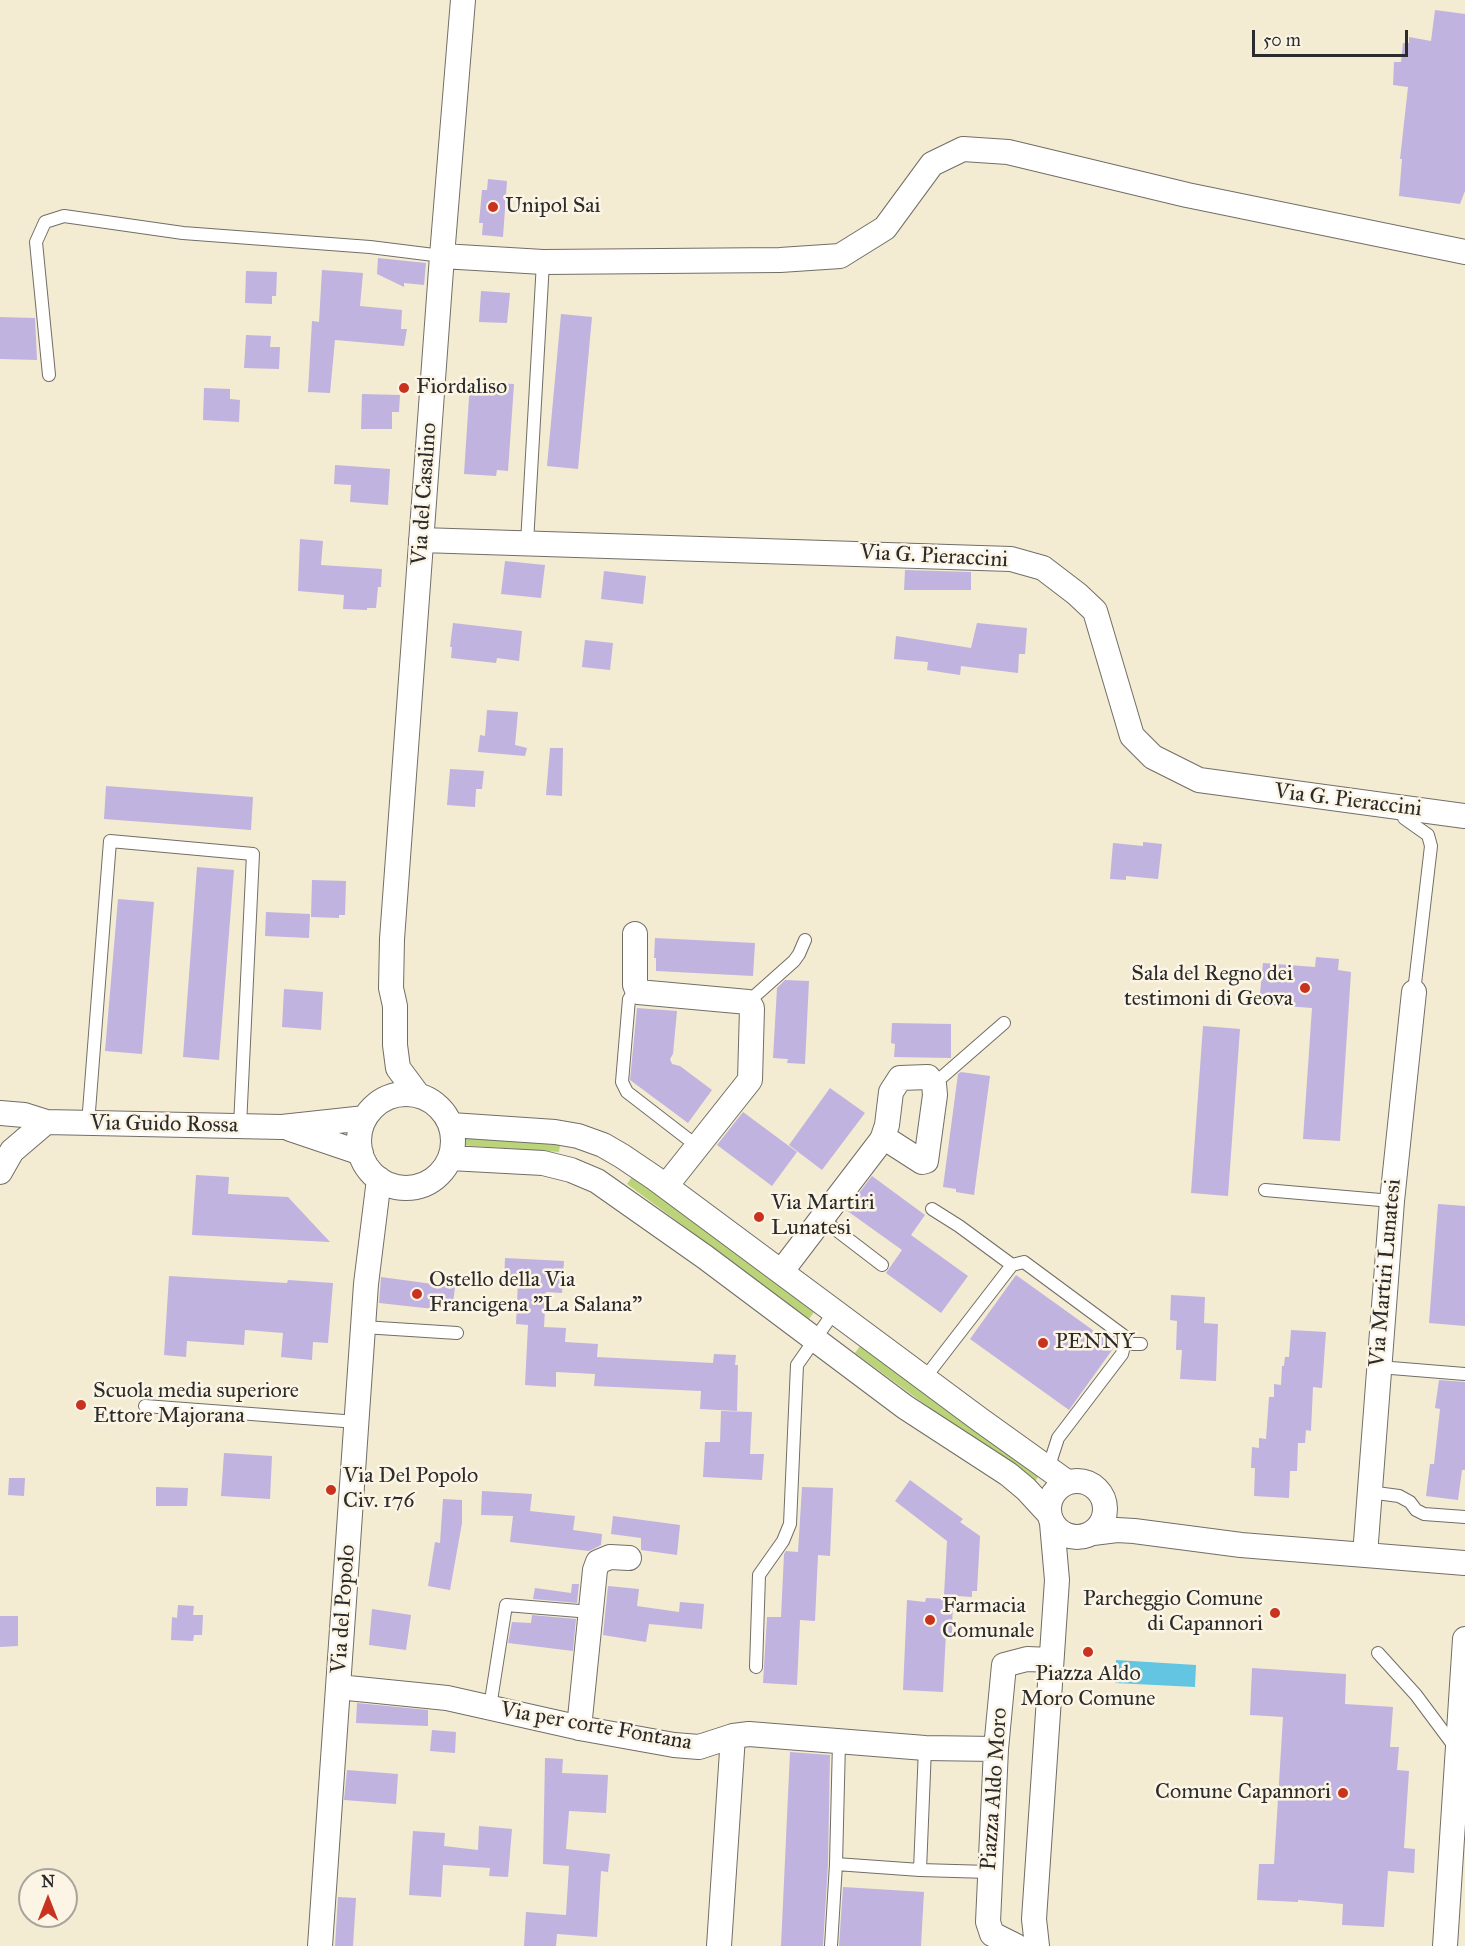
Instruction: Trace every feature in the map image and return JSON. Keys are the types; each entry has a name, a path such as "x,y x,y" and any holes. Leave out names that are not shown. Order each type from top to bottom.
{"street":[{"name":"Via del Casalino","path":"418,1095 398,1068 395,1045 395,1006 391,988 392,939 462,0"},
{"path":"442,256 543,261 780,260 840,256 885,228 932,164 963,149 1008,152 1187,195 1465,252"},
{"name":"Via G. Pieraccini","path":"421,540 1011,559 1043,568 1077,594 1095,612 1132,736 1153,757 1199,780 1465,816"},
{"path":"635,934 635,985 638,992 748,1002 752,1008 750,1080 666,1186"},
{"name":"Via del Casalino","path":"388,1097 384,1080 382,1030 384,1007 391,988"},
{"name":"Via Martiri Lunatesi","path":"1365,1555 1392,1201 1414,992"},
{"path":"781,1272 881,1141 887,1125 891,1092 900,1078 928,1077 934,1084 935,1095 926,1161 922,1162 883,1137"},
{"path":"408,1093 418,1095 439,1106 446,1115 454,1136 450,1158 436,1178 426,1184 414,1188 390,1185 370,1172 360,1153 359,1141 364,1118 379,1102 388,1097 408,1093"},
{"name":"Via Guido Rossa","path":"0,1113 24,1115 46,1122 282,1127 364,1118"},
{"path":"0,1172 12,1151 46,1122"},
{"path":"451,1125 555,1132 578,1136 615,1152 666,1186 924,1379 1058,1475 1095,1486 1105,1501 1137,1526 1158,1534"},
{"name":"Via Guido Rossa","path":"282,1127 360,1153"},
{"path":"597,1181 615,1152"},
{"path":"450,1158 543,1163 571,1170 597,1181 705,1257 905,1407 1008,1474 1026,1489 1051,1518 1058,1531 1067,1536 1117,1530 1241,1545 1465,1563"},
{"name":"Via del Popolo","path":"320,1946 363,1327 371,1235 379,1179"},
{"name":"Via del Popolo","path":"371,1235 393,1201 414,1188"},
{"path":"1037,1946 1034,1919 1057,1580 1049,1504 1058,1487 1058,1475"},
{"path":"1057,1580 1064,1562 1104,1519 1105,1501"},
{"path":"579,1728 594,1570 598,1562 610,1557 629,1558"},
{"path":"1445,1946 1465,1638"},
{"name":"Piazza Aldo Moro","path":"1016,1946 992,1934 988,1922 996,1749 1004,1665 1027,1659 1052,1660"},
{"name":"Via per corte Fontana","path":"339,1687 447,1698 579,1728 674,1745 699,1747 733,1736 748,1734 925,1748 996,1749"},
{"path":"719,1946 733,1736"}],"lane":[{"path":"49,375 36,242 45,222 64,216 183,233 370,247 442,256"},
{"path":"527,543 543,261"},
{"path":"1404,808 1404,818 1428,836 1431,846 1414,992"},
{"path":"88,1124 110,841 253,854 240,1126"},
{"path":"748,1002 794,961 805,940"},
{"path":"637,988 629,999 622,1082 627,1092 698,1146"},
{"path":"934,1084 1004,1023"},
{"path":"1265,1190 1392,1201"},
{"path":"932,1209 1012,1265"},
{"path":"822,1219 882,1265"},
{"path":"924,1379 1012,1265 1024,1262 1124,1336 1125,1344 1122,1354 1058,1438 1058,1475"},
{"path":"756,1667 759,1575 783,1541 790,1524 797,1365 834,1312"},
{"path":"363,1327 457,1333"},
{"path":"1125,1344 1141,1344"},
{"path":"1379,1367 1465,1374"},
{"path":"145,1406 357,1422"},
{"path":"1369,1492 1399,1496 1424,1514 1465,1517"},
{"path":"490,1707 506,1605 591,1612"},
{"path":"1378,1653 1416,1695 1457,1751"},
{"path":"831,1946 839,1742"},
{"path":"920,1870 925,1748"},
{"path":"836,1864 989,1872"}],"green space":[{"path":"461,1138 560,1145 559,1152 460,1145"},
{"path":"632,1177 814,1312 809,1319 627,1184"},
{"path":"860,1346 1038,1477 1033,1484 855,1353"}],"water":[{"path":"1116,1660 1196,1665 1195,1687 1115,1683"}],"building":[{"path":"1435,10 1465,14 1465,191 1460,204 1399,196 1402,159 1400,159 1408,87 1393,85 1394,62 1401,62 1403,43 1409,43 1409,37 1431,41"},
{"name":"Unipol Sai","path":"488,179 507,181 503,237 482,235 483,223 479,223 482,190 487,190"},
{"path":"378,258 426,263 424,285 404,283 404,287 377,274"},
{"path":"322,270 363,273 360,306 402,310 401,329 407,329 404,346 335,340 330,393 308,392 312,321 319,322"},
{"path":"246,271 277,272 276,296 272,296 272,304 245,303"},
{"path":"481,291 510,293 507,323 479,322"},
{"path":"561,314 592,317 578,469 547,466"},
{"path":"0,317 35,318 37,360 0,359"},
{"path":"246,335 271,336 270,347 280,347 279,369 244,368"},
{"path":"470,382 514,384 508,471 497,470 496,476 464,474"},
{"path":"204,388 230,389 230,399 240,400 239,422 203,420"},
{"path":"362,394 400,395 399,412 392,412 392,429 361,429"},
{"path":"335,465 390,469 388,505 350,502 351,485 334,484"},
{"path":"300,539 323,541 321,565 382,569 376,608 343,609 344,595 298,591"},
{"path":"505,561 545,565 541,598 501,594"},
{"path":"905,570 971,572 971,590 904,590"},
{"path":"604,571 646,576 643,604 601,599"},
{"path":"453,623 522,631 519,661 497,658 496,663 451,658"},
{"path":"977,623 1027,628 1025,654 1019,654 1018,673 961,666 960,675 927,670 928,662 894,659 896,636 971,648"},
{"path":"585,640 613,643 610,670 582,667"},
{"path":"487,710 518,712 515,745 527,748 525,756 478,752 480,735 485,736"},
{"path":"550,748 563,748 562,796 546,795"},
{"path":"450,769 484,771 482,789 476,789 475,807 447,805"},
{"path":"106,786 253,797 251,830 104,819"},
{"path":"1143,842 1162,844 1158,879 1126,876 1126,880 1110,879 1113,843 1143,846"},
{"path":"197,867 234,870 219,1060 183,1057"},
{"path":"312,880 346,881 345,915 339,915 339,918 311,917"},
{"path":"118,899 154,902 142,1054 105,1051"},
{"path":"266,912 310,914 309,938 265,936"},
{"path":"655,938 755,943 753,976 656,971"},
{"path":"1316,957 1339,959 1338,970 1351,972 1340,1141 1303,1139 1312,1008 1259,1004 1263,963 1315,967"},
{"path":"785,980 809,981 805,1064 787,1063 788,1059 773,1058 777,988"},
{"path":"284,989 323,992 321,1030 282,1027"},
{"path":"637,1008 677,1011 673,1054 670,1059 672,1064 680,1066 712,1090 688,1123 630,1080"},
{"path":"892,1023 951,1024 951,1058 894,1057 895,1044 891,1043"},
{"path":"1203,1026 1240,1029 1228,1196 1191,1193"},
{"path":"961,1072 990,1076 974,1195 943,1187 958,1074"},
{"path":"830,1088 865,1113 822,1170 789,1145"},
{"path":"743,1112 797,1152 772,1186 717,1145"},
{"path":"196,1175 229,1177 228,1194 288,1197 330,1242 192,1235"},
{"path":"872,1176 925,1215 911,1235 968,1276 941,1313 886,1273 902,1250 846,1210"},
{"path":"1438,1204 1465,1206 1465,1326 1429,1323"},
{"path":"505,1258 564,1261 562,1293 546,1292 544,1327 566,1328 565,1342 598,1344 597,1357 713,1363 714,1354 736,1355 735,1365 738,1365 737,1411 700,1409 701,1391 594,1386 595,1374 556,1372 556,1387 525,1385 528,1325 516,1324 518,1282 504,1282"},
{"name":"PENNY","path":"1016,1275 1115,1346 1069,1410 970,1339"},
{"path":"169,1276 287,1283 288,1280 333,1283 328,1343 313,1342 312,1360 281,1357 283,1333 245,1330 244,1345 187,1341 186,1357 164,1355"},
{"path":"381,1277 455,1287 452,1311 379,1303"},
{"path":"1171,1295 1205,1297 1204,1323 1218,1324 1216,1381 1180,1379 1182,1350 1176,1350 1177,1321 1170,1320"},
{"path":"1291,1330 1326,1332 1322,1388 1313,1387 1311,1431 1306,1430 1305,1443 1298,1443 1297,1471 1290,1471 1289,1498 1254,1496 1255,1468 1251,1468 1252,1447 1259,1448 1259,1438 1266,1439 1269,1397 1274,1397 1274,1384 1281,1385 1282,1366 1284,1366 1285,1357 1289,1357"},
{"path":"1439,1380 1465,1382 1465,1470 1462,1470 1458,1500 1426,1496 1430,1464 1434,1464 1440,1409 1435,1408"},
{"path":"721,1411 752,1412 750,1454 764,1454 762,1480 703,1477 705,1442 720,1442"},
{"path":"224,1453 272,1456 270,1499 221,1496"},
{"path":"9,1478 25,1478 24,1496 8,1495"},
{"path":"910,1480 963,1519 960,1522 980,1536 977,1591 972,1591 972,1597 944,1595 947,1541 895,1501"},
{"path":"156,1487 188,1488 187,1506 156,1506"},
{"path":"802,1487 833,1488 830,1556 818,1555 815,1621 800,1620 797,1685 763,1683 767,1617 781,1617 784,1554 786,1551 798,1552"},
{"path":"482,1491 532,1494 530,1511 575,1516 573,1530 602,1534 601,1545 589,1551 510,1542 513,1516 481,1515"},
{"path":"443,1499 462,1500 462,1523 450,1590 428,1586 435,1542 440,1543"},
{"path":"613,1516 680,1525 677,1555 641,1550 641,1538 611,1534"},
{"path":"572,1584 579,1584 577,1603 533,1599 535,1588 571,1593"},
{"path":"608,1586 639,1589 637,1606 679,1612 680,1602 704,1604 702,1629 649,1624 646,1642 603,1635"},
{"path":"926,1598 953,1599 952,1633 946,1633 943,1692 903,1690 907,1600 925,1602"},
{"path":"178,1605 194,1606 193,1615 203,1615 202,1635 194,1635 193,1641 171,1640 172,1617 177,1618"},
{"path":"372,1609 411,1615 406,1650 369,1645"},
{"path":"532,1615 576,1619 573,1651 508,1643 512,1622 531,1623"},
{"path":"0,1616 18,1616 18,1646 0,1647"},
{"name":"Comune Capannori","path":"1252,1668 1346,1674 1345,1704 1393,1707 1390,1747 1399,1747 1397,1770 1409,1771 1404,1848 1415,1849 1414,1873 1388,1871 1384,1927 1342,1925 1343,1904 1298,1900 1298,1902 1257,1900 1259,1864 1274,1864 1283,1717 1250,1715"},
{"path":"357,1703 428,1710 428,1726 356,1723"},
{"path":"432,1730 456,1732 455,1753 430,1751"},
{"path":"790,1752 830,1755 828,1864 823,1946 781,1946"},
{"path":"545,1758 563,1759 562,1773 608,1775 606,1813 569,1811 566,1849 610,1854 608,1872 601,1871 597,1937 557,1934 556,1946 524,1946 526,1912 566,1915 569,1866 543,1864"},
{"path":"347,1770 398,1774 396,1804 344,1800"},
{"path":"479,1826 512,1829 508,1877 489,1876 490,1868 443,1865 441,1897 409,1895 413,1831 445,1833 444,1846 478,1850"},
{"path":"843,1887 924,1892 921,1946 839,1946"},
{"path":"338,1897 356,1898 353,1946 335,1946"}],"place":[{"name":"Unipol Sai","path":"493,207"},
{"name":"Fiordaliso","path":"404,388"},
{"name":"Sala del Regno dei testimoni di Geova","path":"1305,988"},
{"name":"Via Martiri Lunatesi","path":"759,1217"},
{"name":"Ostello della Via Francigena \"La Salana\"","path":"417,1294"},
{"name":"PENNY","path":"1043,1343"},
{"name":"Scuola media superiore Ettore Majorana","path":"81,1405"},
{"name":"Via Del Popolo Civ. 176","path":"331,1490"},
{"name":"Parcheggio Comune di Capannori","path":"1275,1613"},
{"name":"Farmacia Comunale","path":"930,1620"},
{"name":"Piazza Aldo Moro Comune","path":"1088,1652"},
{"name":"Comune Capannori","path":"1343,1793"}]}
